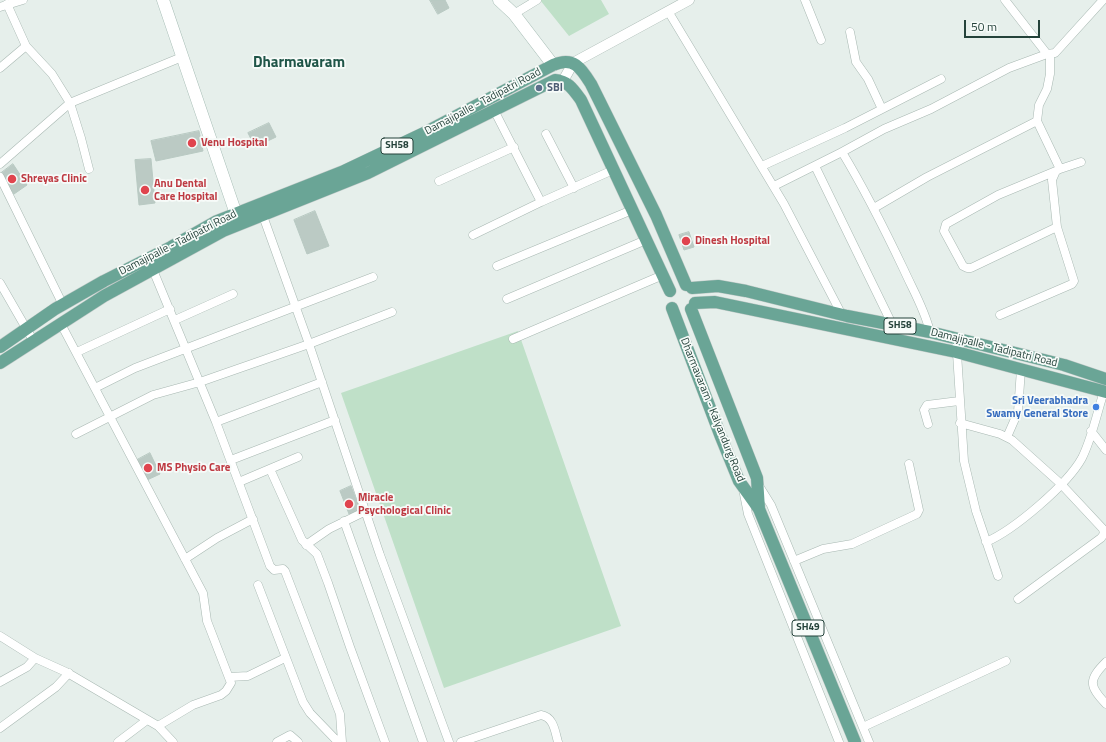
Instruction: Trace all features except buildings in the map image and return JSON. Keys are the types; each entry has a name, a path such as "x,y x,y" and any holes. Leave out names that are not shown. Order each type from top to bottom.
{"main road":[{"path":"163,0 236,214"},
{"path":"499,0 514,14 553,65"},
{"name":"Damajipalle - Tadipatri Road","path":"1,345 62,305 217,221 344,172 430,130 553,65 566,61 573,63"},
{"path":"573,63 585,75 591,84 616,132 689,286 696,295 693,306"},
{"path":"559,80 572,87 581,100 663,275 670,291 668,300 672,308"},
{"name":"Damajipalle - Tadipatri Road","path":"0,363 104,296 223,231 368,173 494,110 559,80"},
{"name":"Damajipalle - Tadipatri Road","path":"670,291 676,286 721,286 837,313 930,332 1064,365 1105,387"},
{"name":"Damajipalle - Tadipatri Road","path":"672,308 679,312 693,306 715,302 956,352 1105,387"},
{"name":"Dharmavaram - Kalyandurg Road","path":"693,306 758,484 760,511"},
{"name":"Dharmavaram - Kalyandurg Road","path":"672,308 721,437 742,487 760,511 854,742"},
{"path":"830,326 837,313"}],"street":[{"path":"23,0 3,5 26,46 52,74 70,103 80,132 89,170"},
{"path":"514,14 537,0"},
{"path":"553,65 559,80 573,63 689,0"},
{"path":"805,0 821,40"},
{"path":"1005,0 1049,55 1050,74 1047,89 1039,105 1037,121 1058,170"},
{"path":"774,186 884,129 931,109 1002,72 1055,53 1103,0"},
{"path":"668,11 774,186 837,313"},
{"path":"850,32 856,62 868,79 882,109"},
{"path":"0,68 26,46"},
{"path":"0,164 70,103 182,57"},
{"path":"762,166 882,109 941,78"},
{"path":"494,110 541,202"},
{"path":"874,208 927,177 1037,121"},
{"path":"546,134 574,188"},
{"path":"439,181 514,147"},
{"path":"842,152 874,208 915,293 930,332"},
{"path":"1057,227 971,268 963,266 943,228 946,224 998,195 1081,162"},
{"path":"815,166 892,324"},
{"path":"474,235 541,202 614,170"},
{"path":"1000,315 1072,284 1074,281 1057,227 1052,180 1058,170"},
{"path":"0,177 62,305"},
{"path":"497,266 632,210"},
{"path":"262,216 296,307 366,511 449,742"},
{"path":"507,299 646,240"},
{"path":"153,270 216,422 271,568 283,569 285,571 340,714 342,742"},
{"path":"513,339 663,275"},
{"path":"95,388 135,368 373,277"},
{"path":"0,282 34,342"},
{"path":"175,320 233,294"},
{"path":"78,352 170,309"},
{"path":"76,434 153,395 200,382 309,344 392,312"},
{"path":"61,324 78,352 95,388 202,593 207,621 230,677 230,682 226,691 221,695 192,705 158,726"},
{"path":"956,338 962,450 969,484 986,542 998,576"},
{"path":"1006,437 1018,412 1021,368"},
{"path":"216,422 322,382"},
{"path":"986,542 1002,534 1013,526 1062,484 1082,457 1105,387"},
{"path":"928,424 924,410 927,405 959,401"},
{"path":"231,460 335,420"},
{"path":"960,423 1006,437 1062,484 1103,529 1104,534 1018,598"},
{"path":"1091,431 1106,450"},
{"path":"239,482 298,457"},
{"path":"794,561 823,549 843,547 852,544 917,514 919,510 909,464"},
{"path":"270,469 302,540 316,554 328,582 385,742"},
{"path":"758,484 771,505 869,742"},
{"path":"742,487 748,514 839,742"},
{"path":"306,545 329,529 366,511"},
{"path":"185,559 217,538 253,519"},
{"path":"344,521 423,742"},
{"path":"258,585 305,707 338,742"},
{"path":"0,636 35,658 69,673 158,726 173,742"},
{"path":"0,682 27,666 35,658"},
{"path":"230,677 248,676 285,658"},
{"path":"863,727 1006,661"},
{"path":"1106,662 1094,676 1092,682 1097,695 1106,704"},
{"path":"0,728 56,687 69,673"},
{"path":"461,742 541,716 547,716 551,720 558,742"},
{"path":"118,742 147,720"},
{"path":"277,742 290,735 298,742"}],"green space":[{"path":"540,0 601,0 609,14 569,36"},
{"path":"518,331 621,626 444,688 341,393"}],"place":[{"name":"SBI","path":"539,88"},
{"name":"Venu Hospital","path":"192,143"},
{"name":"Shreyas Clinic","path":"12,179"},
{"name":"Anu Dental Care Hospital","path":"145,190"},
{"name":"Dinesh Hospital","path":"686,241"},
{"name":"Sri Veerabhadra Swamy General Store","path":"1096,407"},
{"name":"MS Physio Care","path":"148,468"},
{"name":"Miracle Psychological Clinic","path":"349,504"}],"district":[{"name":"Dharmavaram","path":"299,63"}]}
